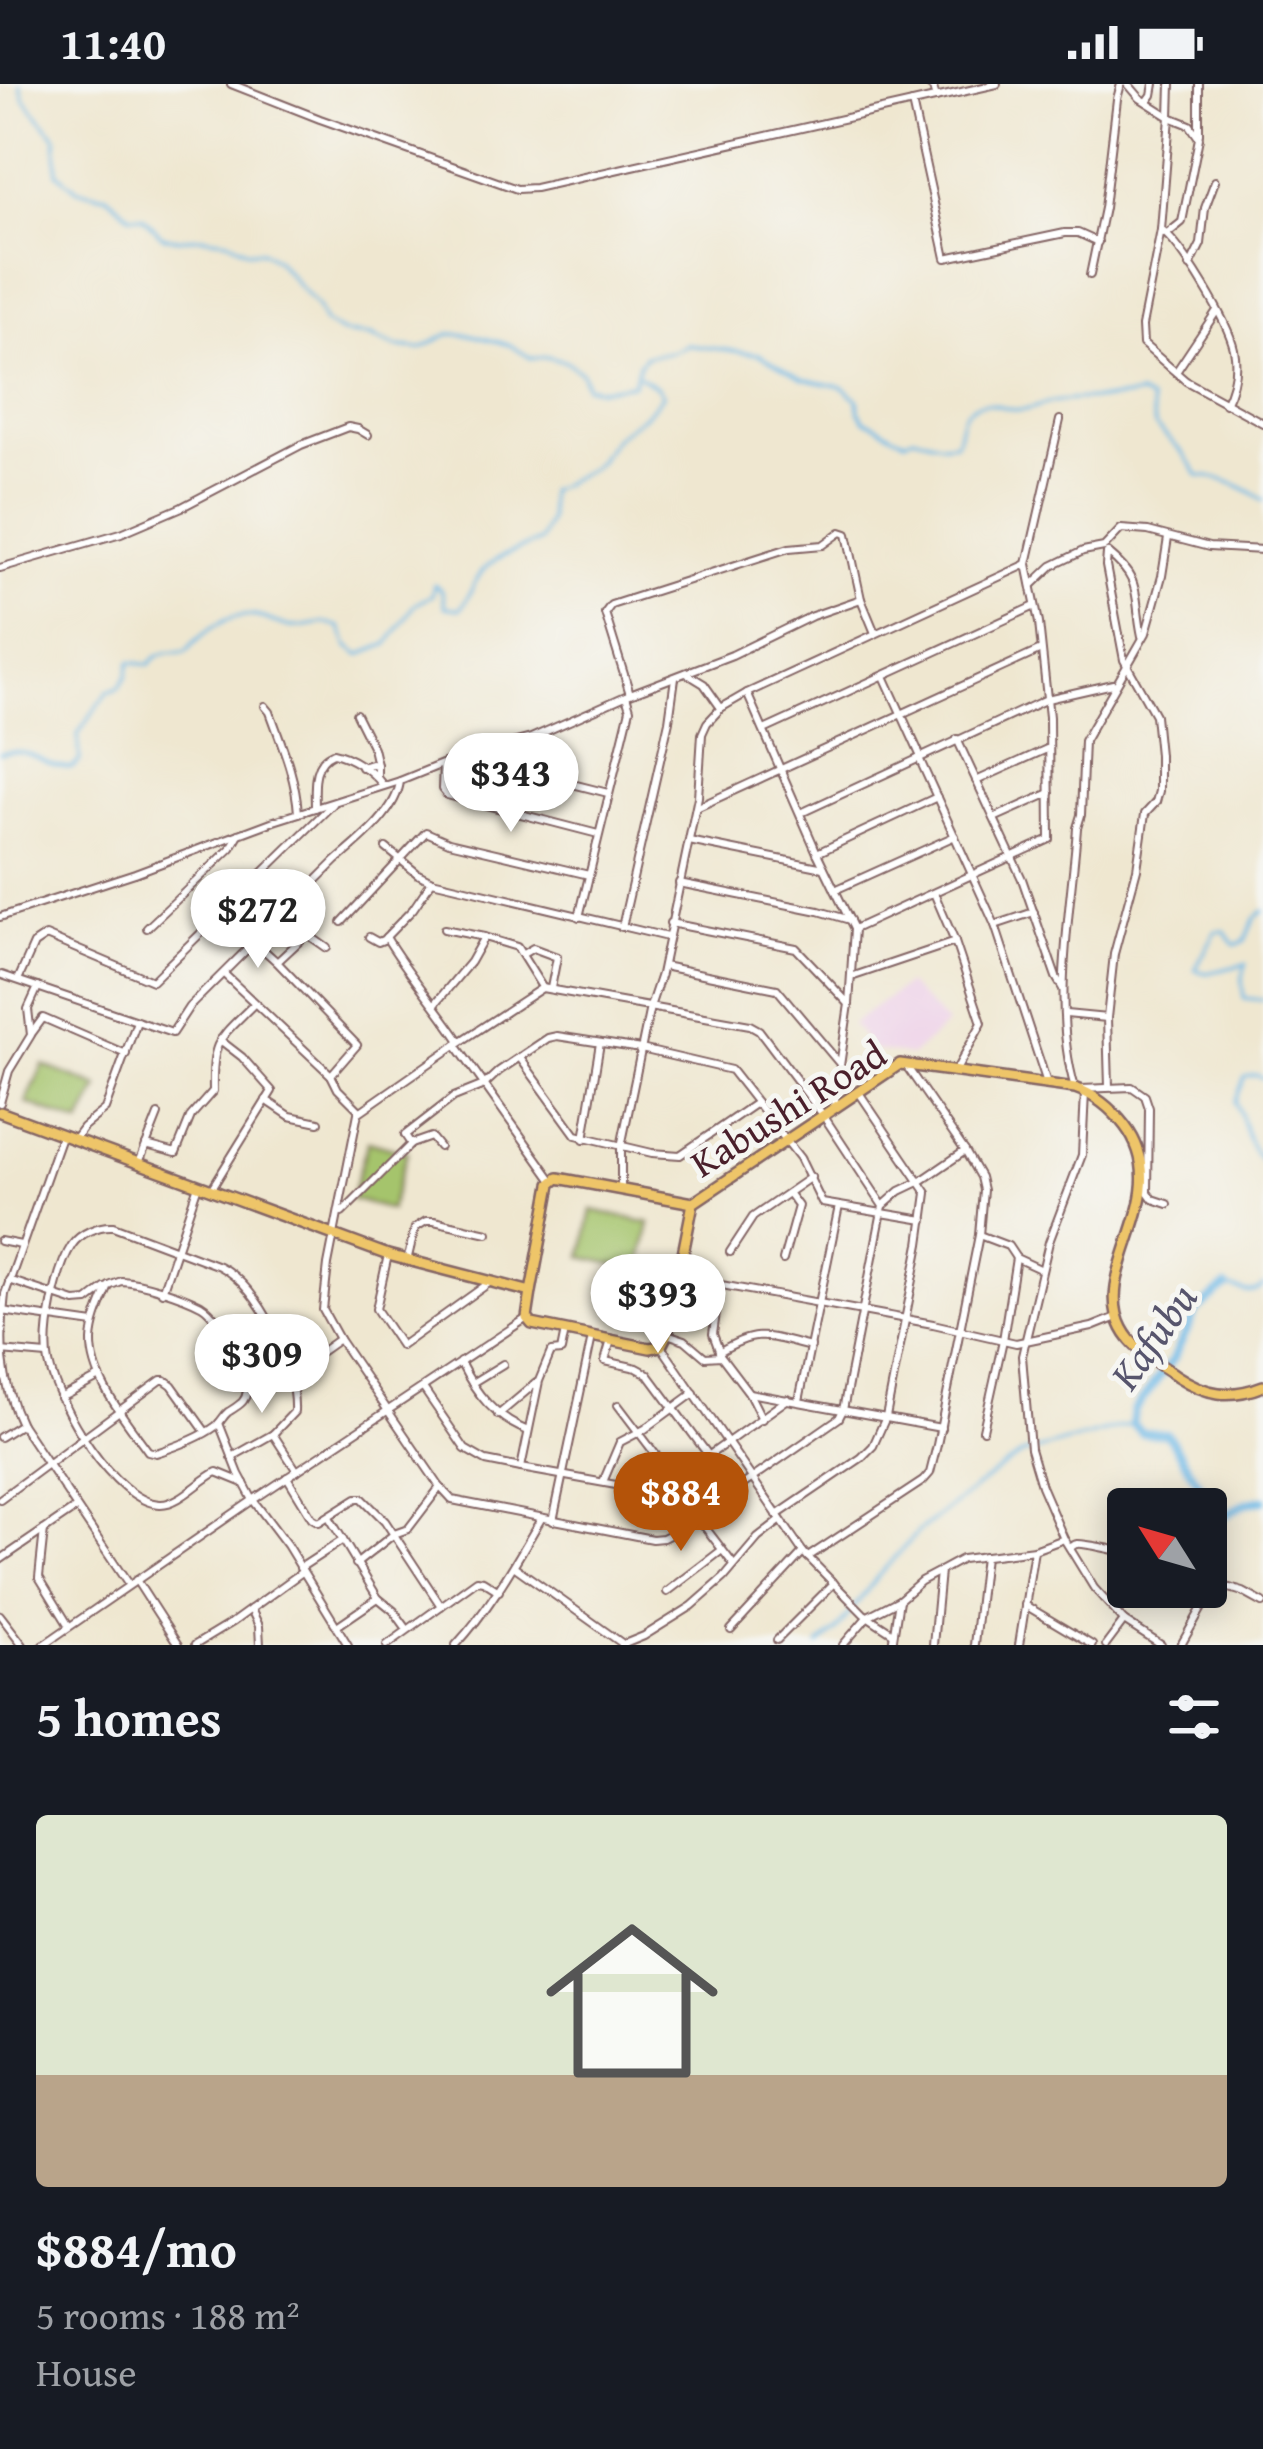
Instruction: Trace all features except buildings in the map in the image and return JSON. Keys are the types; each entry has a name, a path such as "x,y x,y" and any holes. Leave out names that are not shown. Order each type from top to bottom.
{"main road":[{"name":"Kabushi Road","path":"553,1181 562,1178 693,1203 905,1064 1080,1090"},
{"path":"1080,1090 1118,1117 1144,1156 1137,1218 1114,1304 1130,1340 1200,1390 1240,1393 1263,1386"},
{"path":"0,1108 388,1255 531,1292"},
{"path":"553,1181 527,1318 532,1324 650,1348 661,1346 667,1334 693,1203"}],"street":[{"path":"231,84 517,189 997,84"},
{"path":"1090,275 1125,84 1170,117 1190,125 1199,138"},
{"path":"1147,102 1154,84"},
{"path":"1171,84 1164,232 1141,340 1186,382 1263,423"},
{"path":"1164,232 1182,222 1199,138 1199,84"},
{"path":"932,86 936,98"},
{"path":"1160,108 1170,99"},
{"path":"913,103 946,258 1065,233 1078,232 1097,242"},
{"path":"1190,266 1201,244 1205,208 1216,181"},
{"path":"1164,232 1190,266 1232,343 1233,387 1225,404"},
{"path":"1176,372 1216,312"},
{"path":"854,929 1050,839 1047,699 1027,564 1060,420"},
{"path":"0,568 121,532 182,507 301,445 348,428 368,435"},
{"path":"1109,1087 1107,1018 1114,954 1140,855 1145,814 1159,791 1159,755 1155,715 1127,667 1105,550 1120,530 1148,531 1210,548 1263,550"},
{"path":"579,917 630,709 605,613 616,602 789,548 823,545 844,532 875,633"},
{"path":"1161,1645 1124,1621 1094,1588 1064,1539 1030,1452 1021,1368 1051,1235 1082,1155 1080,1090 1067,1061 1064,991 1084,740 1143,639 1168,538"},
{"path":"1032,585 1052,566 1083,551 1105,550 1126,568 1136,585 1143,639"},
{"path":"621,1190 621,1147 696,808 707,723 747,693 1027,564"},
{"path":"0,916 472,753 531,738 861,598"},
{"path":"764,730 1035,606"},
{"path":"696,808 1041,650"},
{"path":"686,673 704,684 722,708"},
{"path":"884,676 995,925 1047,1084"},
{"path":"622,927 675,678"},
{"path":"801,813 1047,699 1117,683"},
{"path":"747,693 854,929 834,1107"},
{"path":"265,706 286,758 298,813"},
{"path":"356,714 373,748 377,777"},
{"path":"957,739 1012,857 1064,991"},
{"path":"976,782 1049,748"},
{"path":"315,808 314,778 326,756 333,753 377,777 382,786"},
{"path":"472,753 493,764 608,793"},
{"path":"443,763 442,789 447,795 598,834"},
{"path":"362,767 377,765"},
{"path":"2,975 172,1034 189,1007 362,841 399,793 400,781"},
{"path":"994,818 1050,794"},
{"path":"817,853 937,797"},
{"path":"18,980 34,944 46,936 152,981 335,802"},
{"path":"342,922 427,832 449,842 589,875"},
{"path":"147,928 231,848 239,834"},
{"path":"836,890 955,836"},
{"path":"689,841 824,868"},
{"path":"386,848 433,881 667,937"},
{"path":"369,937 379,942 386,937 433,881"},
{"path":"679,883 850,920"},
{"path":"934,893 982,1023 955,1072"},
{"path":"995,925 1034,912"},
{"path":"670,923 796,948 849,1004"},
{"path":"444,929 518,947 547,988 759,1030 823,1115 883,1209"},
{"path":"277,962 307,934 327,948"},
{"path":"386,937 553,1181"},
{"path":"435,1004 484,937"},
{"path":"851,977 955,942"},
{"path":"256,944 356,1046 331,1076"},
{"path":"524,953 533,948 556,957 547,988 361,1111 354,1126 328,1265 323,1310 448,1497 652,1539 663,1538 698,1518 832,1425 843,1410 883,1209 900,1191 965,1151"},
{"path":"663,966 777,989 840,1064"},
{"path":"224,974 361,1111"},
{"path":"31,1035 28,1009 38,987"},
{"path":"146,1145 176,1153 189,1119 213,1091 211,1063 220,1040 254,1004"},
{"path":"1065,1014 1107,1018"},
{"path":"0,1108 9,1071 43,1018 126,1054"},
{"path":"74,1139 105,1109 136,1022"},
{"path":"410,1144 405,1135 454,1097 484,1085 553,1036 641,1049 731,1070 788,1139 822,1203 883,1209 924,1220"},
{"path":"212,1190 272,1088 220,1040"},
{"path":"584,1138 600,1043"},
{"path":"520,1058 572,1132 621,1147 680,1156 756,1103"},
{"path":"731,1630 806,1555 927,1478 979,1235 983,1190 965,1151 905,1064"},
{"path":"1080,1090 1136,1088 1145,1096 1149,1195 1168,1204"},
{"path":"514,1567 622,1644 638,1640 710,1592 778,1518 869,1451 886,1418 927,1198 921,1181 858,1091"},
{"path":"266,1100 290,1116 319,1122"},
{"path":"139,1163 158,1115"},
{"path":"62,1134 3,1293 4,1401 178,1645"},
{"path":"339,1216 410,1144 431,1137 439,1147"},
{"path":"730,1252 753,1217 811,1177"},
{"path":"162,1292 198,1185"},
{"path":"783,1260 798,1206 788,1194"},
{"path":"799,1401 839,1206"},
{"path":"407,1261 415,1228 426,1221 488,1233"},
{"path":"232,1457 273,1434 294,1412 291,1373 283,1348 243,1282 232,1273 117,1227 100,1227 73,1244 48,1318 47,1355 60,1398 84,1438 116,1482 155,1503 171,1502 217,1472 244,1483"},
{"path":"979,1235 1008,1246 1016,1258 1042,1270"},
{"path":"0,1241 21,1245"},
{"path":"388,1255 376,1309 401,1346 489,1282"},
{"path":"983,1430 1016,1258"},
{"path":"679,1277 1025,1343 1118,1318"},
{"path":"9,1280 81,1302 88,1301 109,1286 125,1280 206,1309 243,1364 246,1397 212,1427 151,1453 100,1377 92,1347 94,1324 109,1286"},
{"path":"720,1285 713,1334 720,1354 762,1419"},
{"path":"2,1311 94,1324"},
{"path":"43,1645 527,1318"},
{"path":"521,1468 539,1381 551,1352 561,1351 565,1331"},
{"path":"667,1334 685,1340 705,1358 747,1336 811,1347"},
{"path":"553,1521 592,1336"},
{"path":"291,1373 339,1339"},
{"path":"611,1340 605,1361 648,1374 709,1456"},
{"path":"661,1346 806,1555 868,1616 893,1633"},
{"path":"0,1348 47,1355"},
{"path":"243,1364 283,1348"},
{"path":"460,1362 498,1415 528,1431"},
{"path":"472,1383 503,1364"},
{"path":"60,1398 100,1377"},
{"path":"0,1499 165,1380 226,1436 253,1500 347,1644"},
{"path":"498,1415 539,1381"},
{"path":"423,1388 474,1456 650,1490 675,1480 788,1399"},
{"path":"603,1482 618,1444 694,1393"},
{"path":"749,1393 940,1428"},
{"path":"618,1405 675,1480"},
{"path":"0,1437 21,1424"},
{"path":"273,1434 297,1471"},
{"path":"239,1474 244,1453"},
{"path":"287,1477 315,1520 322,1522 362,1498 394,1534 441,1606"},
{"path":"356,1564 394,1534 408,1529 440,1487"},
{"path":"0,1560 76,1508"},
{"path":"329,1517 378,1598 407,1629"},
{"path":"456,1645 499,1591 542,1518"},
{"path":"698,1518 734,1565"},
{"path":"44,1530 39,1577 69,1626"},
{"path":"843,1645 868,1616 962,1559 1034,1550 1064,1539"},
{"path":"195,1645 343,1540"},
{"path":"1070,1548 1080,1544 1107,1548"},
{"path":"667,1592 722,1550"},
{"path":"1019,1645 1034,1550"},
{"path":"974,1645 984,1556"},
{"path":"933,1645 940,1571"},
{"path":"387,1645 477,1580 499,1591"},
{"path":"777,1640 834,1583"},
{"path":"1227,1587 1263,1603"},
{"path":"337,1625 378,1598"},
{"path":"892,1645 898,1600"},
{"path":"1025,1605 1092,1645"},
{"path":"1181,1645 1202,1608"},
{"path":"251,1609 259,1626 260,1645"},
{"path":"0,1615 23,1645"},
{"path":"1106,1645 1124,1621"}],"shaded area":[{"path":"907,984 947,1024 911,1056 873,1050 852,1024"}],"green space":[{"path":"43,1065 99,1087 81,1124 26,1103"},
{"path":"368,1141 407,1152 390,1210 351,1199"},
{"path":"592,1210 650,1223 640,1270 582,1257"}],"waterway":[{"path":"20,84 25,100 56,137 57,173 78,190 106,195 130,215 143,217 162,236 228,240 249,251 261,251 276,260 317,307 324,323 342,333 420,349 449,334 472,335 510,345 531,358 567,362 582,373 586,386 600,389 633,384 646,356 687,345 759,354 803,379 842,387 858,399 865,421 894,436 942,443 955,442 964,415 981,403 1021,410 1139,395 1150,401 1155,426 1199,476 1232,484 1263,500"},
{"path":"0,753 21,752 72,768 80,761 78,734 107,692 119,688 130,662 149,665 161,655 185,652 210,629 230,619 251,616 292,627 332,624 340,627 348,646 360,655 388,644 414,605 432,595 434,584 442,591 445,607 460,609 486,567 540,541 549,519 548,491 593,467 617,435 663,395 639,376"},
{"name":"Kafubu","path":"1263,911 1254,919 1245,941 1235,945 1225,931 1216,931 1195,970 1207,973 1246,964 1244,998 1263,1000"},
{"name":"Kafubu","path":"1263,1078 1245,1077 1235,1102 1249,1142 1263,1162"},
{"name":"Kafubu","path":"1226,1287 1250,1292 1263,1286"},
{"name":"Kafubu","path":"1226,1287 1197,1310 1174,1357 1134,1411 1132,1424 1142,1433 1167,1434 1217,1516 1263,1500"},
{"path":"819,1645 918,1532 992,1475 1023,1454 1132,1424"}]}
